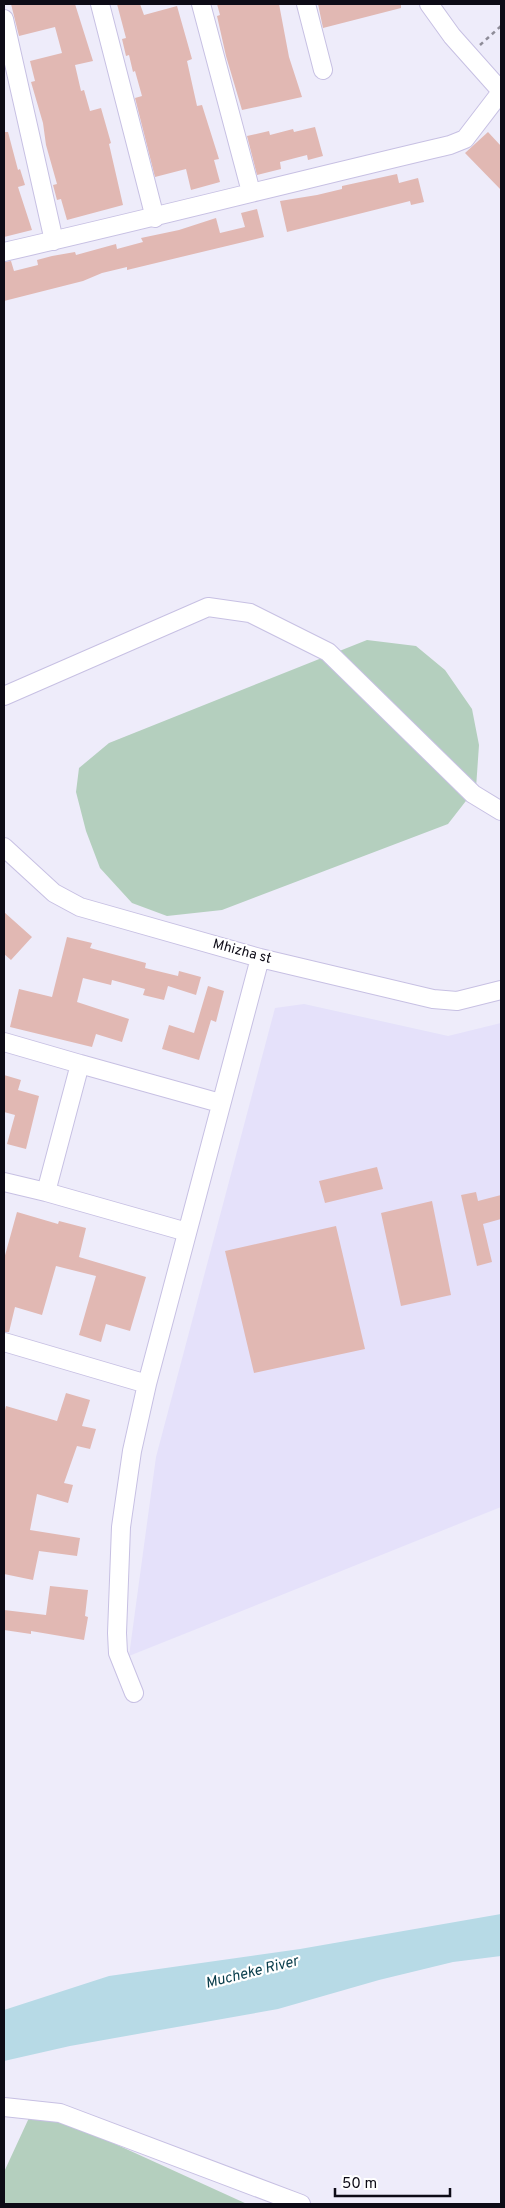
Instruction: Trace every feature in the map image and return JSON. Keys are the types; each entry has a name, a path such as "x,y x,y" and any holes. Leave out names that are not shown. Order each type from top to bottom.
{"street":[{"path":"100,4 155,218"},
{"path":"200,4 251,192"},
{"path":"306,4 323,70"},
{"path":"4,252 155,218 251,192 450,145 464,139 501,92 429,4"},
{"path":"4,19 54,241"},
{"path":"4,696 208,607 250,613 328,652 473,794 501,811"},
{"name":"Mhizha st","path":"4,847 54,893 72,904 260,958 434,999 457,1000 501,990"},
{"path":"134,1693 118,1653 117,1633 121,1527 132,1451 147,1384 260,958"},
{"path":"4,1042 220,1103"},
{"path":"46,1192 80,1064"},
{"path":"4,1182 187,1232"},
{"path":"4,1342 147,1384"},
{"path":"4,2107 60,2113 301,2204"}],"path":[{"path":"469,55 501,26"}],"shaded area":[{"path":"304,1004 448,1036 501,1023 501,1507 129,1656 156,1457 275,1008"}],"green space":[{"path":"367,640 416,646 445,670 472,709 479,745 476,788 448,824 222,910 167,916 132,903 100,868 86,831 76,792 79,768 109,743"},
{"path":"34,2107 247,2204 4,2204 4,2172"}],"water":[{"name":"Mucheke River","path":"501,1914 501,1956 453,1962 379,1980 278,2009 70,2046 4,2061 4,2010 109,1976 300,1949"}],"building":[{"path":"11,4 75,4 93,61 75,65 81,91 84,90 90,111 101,108 111,143 109,144 123,205 67,220 61,199 57,200 53,185 57,184 46,145 43,123 31,82 35,81 30,61 62,53 55,27 19,36"},
{"path":"117,4 140,4 144,15 177,6 192,59 187,61 197,106 202,105 219,159 214,160 220,182 191,190 186,169 155,177 135,98 142,96 129,55 126,56 122,39 126,38"},
{"path":"217,4 279,4 289,57 302,97 242,110 226,56 217,16 220,15"},
{"path":"318,4 401,4 401,8 323,28"},
{"path":"315,127 323,156 308,160 307,155 280,162 281,169 257,175 247,136 269,131 270,135 293,129 294,132"},
{"path":"4,132 8,132 18,170 20,169 25,185 18,187 32,230 4,237"},
{"path":"488,132 501,146 501,190 465,153"},
{"path":"397,174 399,183 418,178 424,202 411,205 410,201 287,232 280,201 317,195 342,189 342,186"},
{"path":"257,209 264,237 127,270 127,267 102,273 83,281 4,301 4,262 11,261 14,271 38,265 37,260 52,256 75,252 76,255 116,244 117,249 143,242 141,238 179,230 216,218 220,233 245,227 241,213"},
{"path":"4,912 32,937 11,960 4,954"},
{"path":"67,937 92,943 90,948 146,963 145,968 178,976 179,971 201,977 196,995 168,986 164,1000 143,995 145,989 112,980 111,985 83,978 77,1002 129,1019 122,1042 96,1034 92,1047 10,1027 19,989 52,997"},
{"path":"208,986 224,991 216,1022 211,1020 199,1060 162,1049 169,1025 194,1033"},
{"path":"4,1075 21,1080 18,1090 39,1096 26,1149 7,1144 15,1115 4,1112"},
{"path":"377,1167 383,1189 325,1203 319,1181"},
{"path":"476,1192 478,1201 501,1195 501,1219 483,1224 492,1262 477,1266 461,1195"},
{"path":"432,1201 451,1295 401,1306 381,1213"},
{"path":"17,1212 58,1224 59,1221 86,1228 79,1257 146,1277 130,1331 106,1324 101,1342 79,1335 96,1276 56,1266 42,1315 15,1307 9,1332 4,1332 4,1259"},
{"path":"336,1226 365,1349 254,1373 225,1251"},
{"path":"66,1393 90,1400 82,1426 96,1429 90,1449 77,1446 64,1483 73,1485 68,1503 37,1494 30,1530 80,1538 77,1556 39,1551 33,1580 4,1574 4,1415 6,1406 57,1421"},
{"path":"50,1586 88,1590 85,1616 88,1617 84,1640 31,1631 31,1634 4,1630 4,1610 46,1615"}]}
